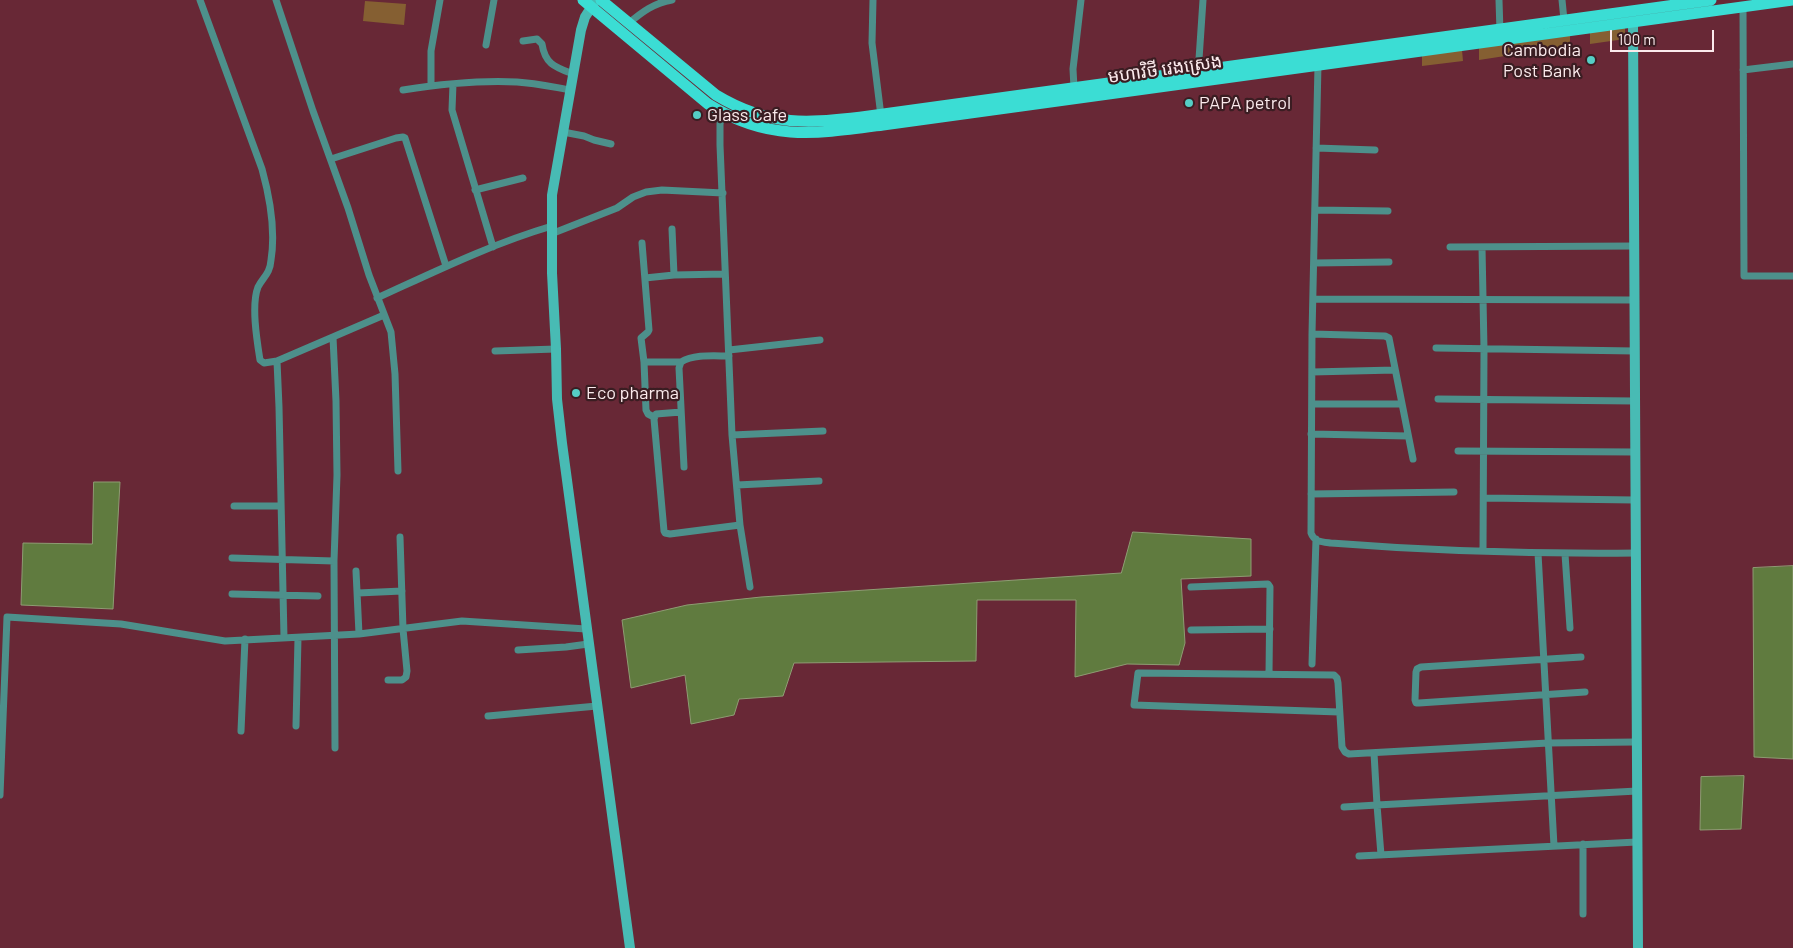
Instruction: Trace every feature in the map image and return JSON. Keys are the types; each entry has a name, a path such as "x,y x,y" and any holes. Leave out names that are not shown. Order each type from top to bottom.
{"main road":[{"name":"មហាវិថី វេងស្រេង","path":"601,0 716,95 749,112 770,119 810,123 882,120 1501,35 1633,22 1793,0"},
{"name":"មហាវិថី វេងស្រេង","path":"1501,35 1564,20 1650,4 1712,0"},
{"name":"មហាវិថី វេងស្រេង","path":"590,2 708,104 747,123 769,130 793,133 828,132 882,120 1074,88 1318,66 1385,51"}],"street":[{"path":"200,0 251,136 268,191 271,210 272,254 269,273 258,288 256,303 260,360 264,363 277,361 384,316"},
{"path":"276,0 377,298 391,332 395,374 398,471"},
{"path":"431,86 431,51 440,0"},
{"path":"486,45 494,0"},
{"path":"629,23 656,4 672,0"},
{"path":"872,0 872,43 882,120"},
{"path":"1074,88 1073,69 1081,0"},
{"path":"1199,76 1203,0"},
{"path":"1499,0 1501,35"},
{"path":"1562,0 1564,20"},
{"path":"590,2 581,30 552,196 551,230 557,399 586,629 630,948"},
{"path":"1743,7 1744,276 1793,276"},
{"path":"1633,22 1638,948"},
{"path":"523,41 537,39 542,44 544,54 556,68 573,74"},
{"path":"1743,70 1793,64"},
{"path":"1318,66 1310,533 1320,542 1368,546 1565,554 1636,553"},
{"path":"403,90 453,84 518,82 571,90"},
{"path":"453,84 452,110 493,247"},
{"path":"722,112 720,145 732,435 740,526 750,587"},
{"path":"562,132 611,144"},
{"path":"331,159 396,138 405,138 446,266"},
{"path":"1316,148 1375,150"},
{"path":"475,190 523,178"},
{"path":"377,298 446,266 493,247 617,208 633,196 646,192 662,190 723,193"},
{"path":"1315,210 1388,211"},
{"path":"672,229 674,275"},
{"path":"642,243 649,330 641,338 646,410 648,414 654,416 656,414 681,412"},
{"path":"1450,247 1634,246"},
{"path":"1482,247 1484,299 1483,550"},
{"path":"1314,263 1389,262"},
{"path":"645,278 674,275 725,274"},
{"path":"1314,299 1634,300"},
{"path":"1312,334 1385,336 1389,338 1413,459"},
{"path":"333,337 337,474 334,561 335,748"},
{"path":"644,362 681,362 698,357 820,340"},
{"path":"1436,348 1635,351"},
{"path":"495,351 556,349"},
{"path":"277,361 284,638"},
{"path":"681,362 679,368 684,467"},
{"path":"1312,372 1395,370"},
{"path":"1438,399 1635,402"},
{"path":"1313,404 1402,404"},
{"path":"654,416 665,533 740,526"},
{"path":"732,435 823,432"},
{"path":"1311,434 1408,436"},
{"path":"1458,451 1635,452"},
{"path":"737,485 819,481"},
{"path":"1311,494 1454,492"},
{"path":"1484,498 1635,500"},
{"path":"234,506 281,506"},
{"path":"388,680 402,680 406,677 407,671 403,629 400,537"},
{"path":"1312,664 1316,539"},
{"path":"1538,553 1554,846"},
{"path":"1565,554 1570,628"},
{"path":"232,558 334,561"},
{"path":"356,571 359,634"},
{"path":"1192,587 1268,584 1270,586 1269,674"},
{"path":"358,593 402,590"},
{"path":"232,594 318,596"},
{"path":"0,795 7,617 121,624 225,641 359,634 462,622 586,629"},
{"path":"1192,630 1270,629"},
{"path":"296,726 298,638"},
{"path":"241,731 246,639"},
{"path":"518,650 588,644"},
{"path":"1581,657 1421,667 1416,672 1415,700 1416,703 1419,703 1585,692"},
{"path":"1339,712 1134,705 1138,673 1334,675 1337,678 1342,747 1349,754 1548,743 1636,742"},
{"path":"488,716 597,706"},
{"path":"1374,753 1380,855"},
{"path":"1344,807 1552,794 1637,791"},
{"path":"1359,856 1637,842"},
{"path":"1582,844 1582,914"}],"shaded area":[{"path":"365,1 406,4 404,25 363,21"},
{"path":"1625,27 1625,39 1590,44 1590,32"},
{"path":"1570,35 1570,46 1479,60 1479,47"},
{"path":"1462,50 1463,61 1422,66 1422,55"},
{"path":"94,482 120,482 113,609 21,605 23,543 92,544"},
{"path":"1133,532 1251,539 1251,576 1181,579 1185,643 1179,665 1127,664 1075,677 1076,600 977,600 976,661 794,663 783,696 739,699 734,715 691,724 685,675 631,688 622,620 687,605 761,597 1121,573"},
{"path":"1793,566 1793,759 1754,757 1753,568"},
{"path":"1744,776 1741,829 1700,830 1701,777"}],"place":[{"name":"Cambodia Post Bank","path":"1591,60"},
{"name":"PAPA petrol","path":"1189,103"},
{"name":"Glass Cafe","path":"697,115"},
{"name":"Eco pharma","path":"576,393"}]}
